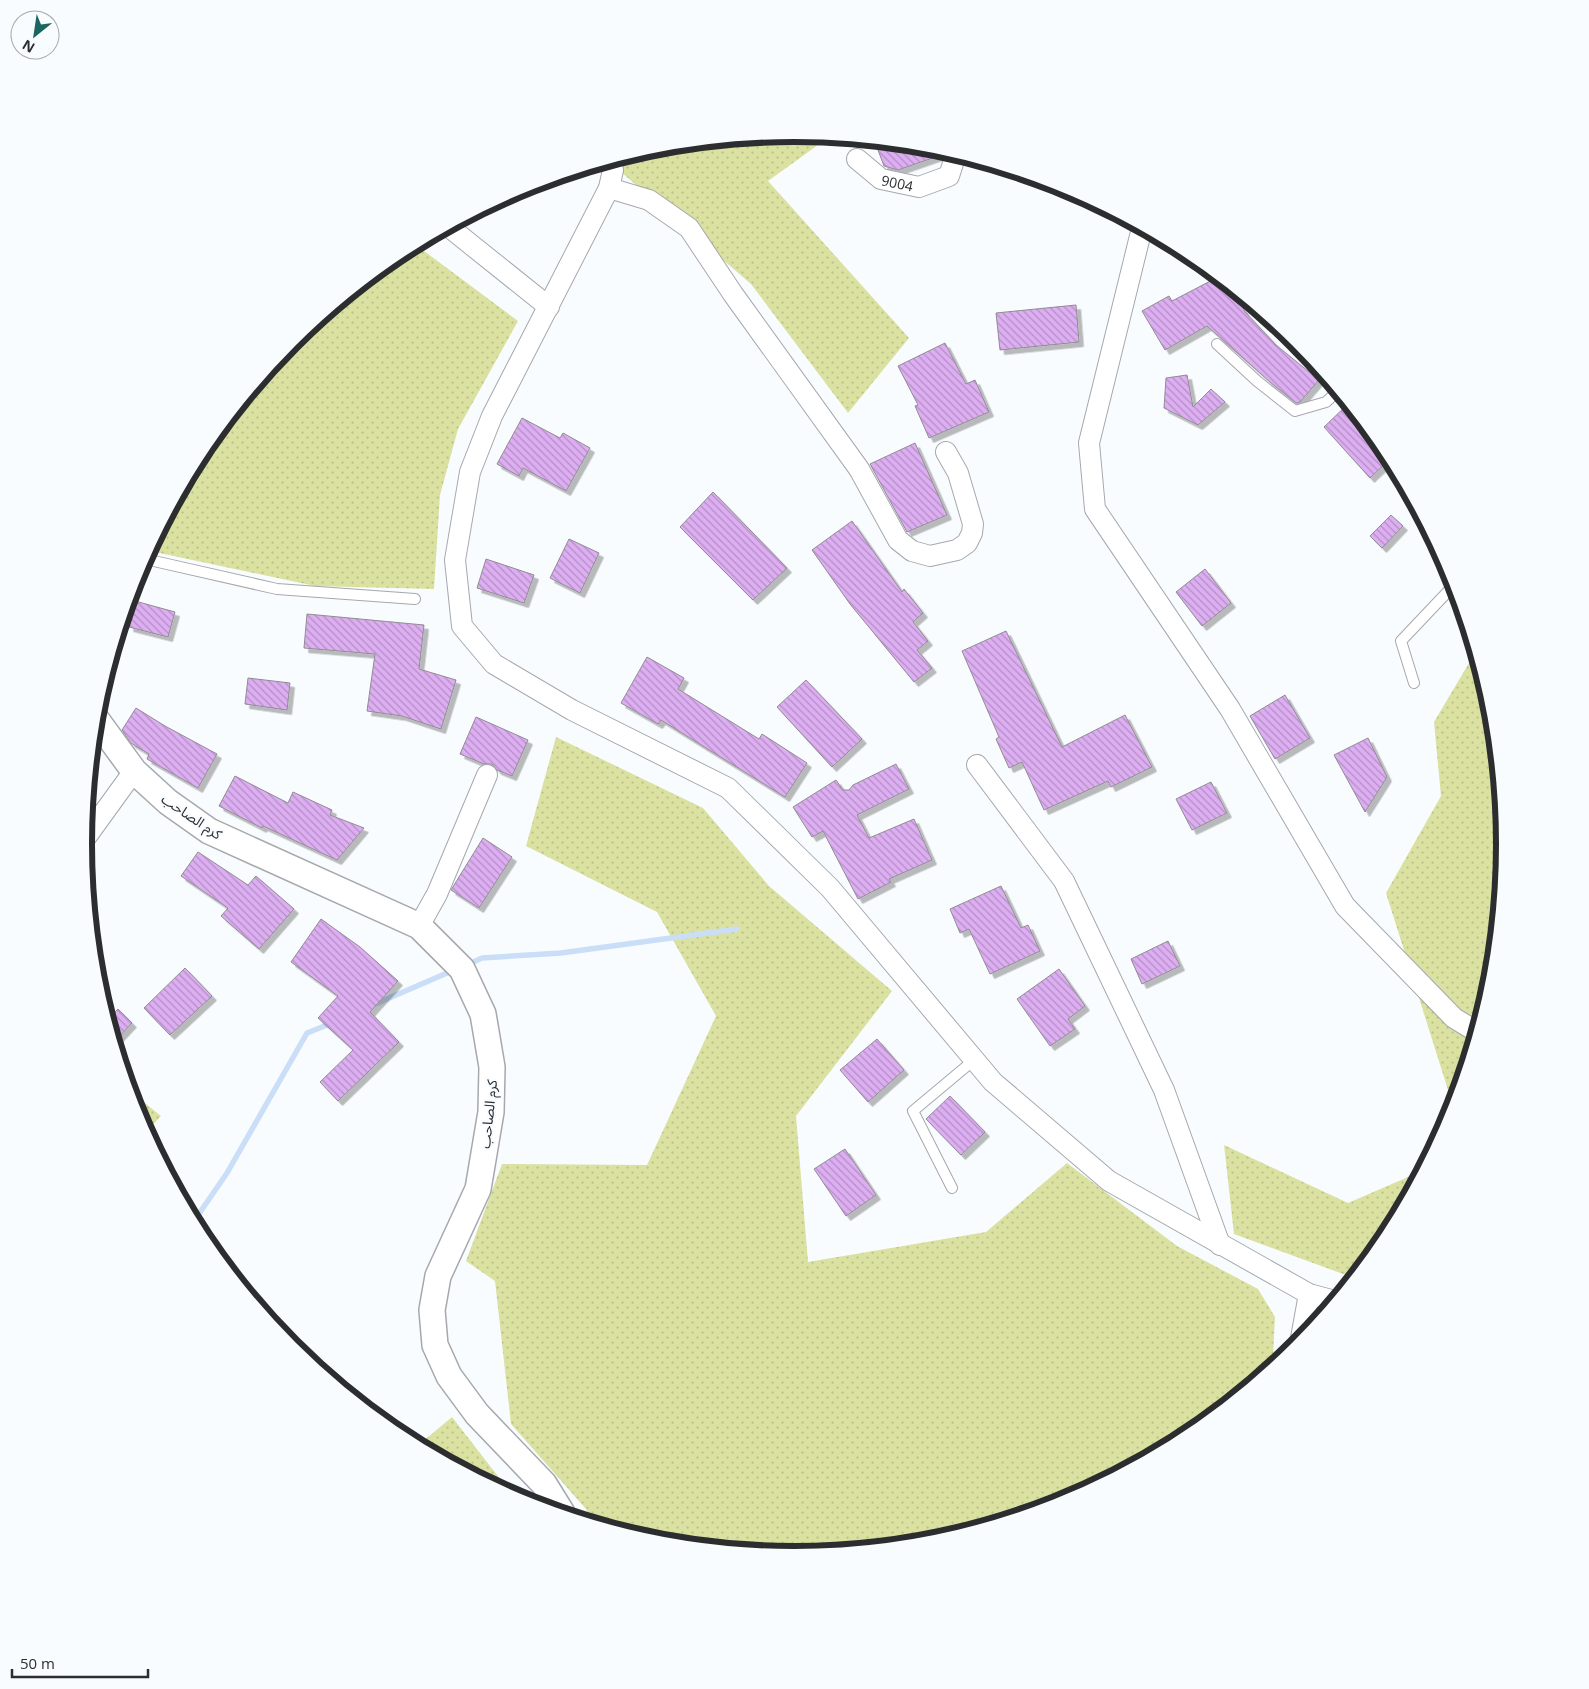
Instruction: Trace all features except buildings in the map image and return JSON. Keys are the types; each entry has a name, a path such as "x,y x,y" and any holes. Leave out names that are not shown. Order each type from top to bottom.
{"street":[{"name":"9004","path":"857,159 881,178 919,187 949,176 954,161"},
{"path":"612,166 609,188 492,416 470,472 455,560 462,626 494,664 572,710 728,788 830,888 992,1082 1109,1181 1309,1294 1328,1299"},
{"path":"609,188 649,200 689,228 733,294 859,469 898,540 912,551 930,556 957,550 967,543 972,533 972,524 958,473 946,452"},
{"path":"455,231 549,307"},
{"path":"1141,234 1089,443 1095,510 1230,709 1345,906 1454,1018 1472,1029"},
{"name":"كرم الصاحب","path":"103,728 134,771 168,802 209,831 419,926 462,969 483,1014 492,1067 491,1112 478,1189 438,1276 432,1310 435,1345 449,1376 477,1414 544,1484 557,1504"},
{"path":"976,765 1064,881 1164,1090 1220,1245"},
{"path":"93,828 134,771"},
{"path":"419,926 437,894 487,775"},
{"path":"1303,1328 1309,1294"}],"lane":[{"path":"1217,344 1257,381 1295,411 1326,402 1333,395"},
{"path":"153,561 277,589 415,599"},
{"path":"1414,683 1401,641 1449,591"},
{"path":"952,1188 913,1111 974,1060"}],"green space":[{"path":"820,143 768,181 909,338 848,413 751,284 621,172 618,165 703,149 749,144"},
{"path":"423,250 518,321 458,429 440,495 434,589 315,586 157,552 187,493 211,454 267,382 298,348 332,317 367,288"},
{"path":"1472,659 1483,708 1495,799 1495,890 1483,981 1473,1026 1450,1095 1386,893 1441,796 1434,722"},
{"path":"556,737 703,808 769,886 892,991 796,1116 808,1262 986,1232 1067,1163 1177,1246 1258,1289 1275,1317 1273,1355 1275,1356 1222,1401 1185,1428 1145,1452 1105,1474 1063,1493 976,1523 886,1540 840,1545 794,1546 749,1545 703,1540 658,1533 589,1515 586,1509 511,1424 495,1281 466,1261 502,1164 647,1165 716,1016 657,912 526,846"},
{"path":"141,1100 161,1116 152,1126"},
{"path":"1224,1145 1348,1203 1413,1175 1378,1235 1348,1276 1234,1234"},
{"path":"452,1417 503,1482 484,1474 424,1440"}],"waterway":[{"path":"467,965 482,958 561,953 737,929"},
{"path":"373,1005 454,970"},
{"path":"199,1214 227,1173 307,1033 332,1023"}]}
